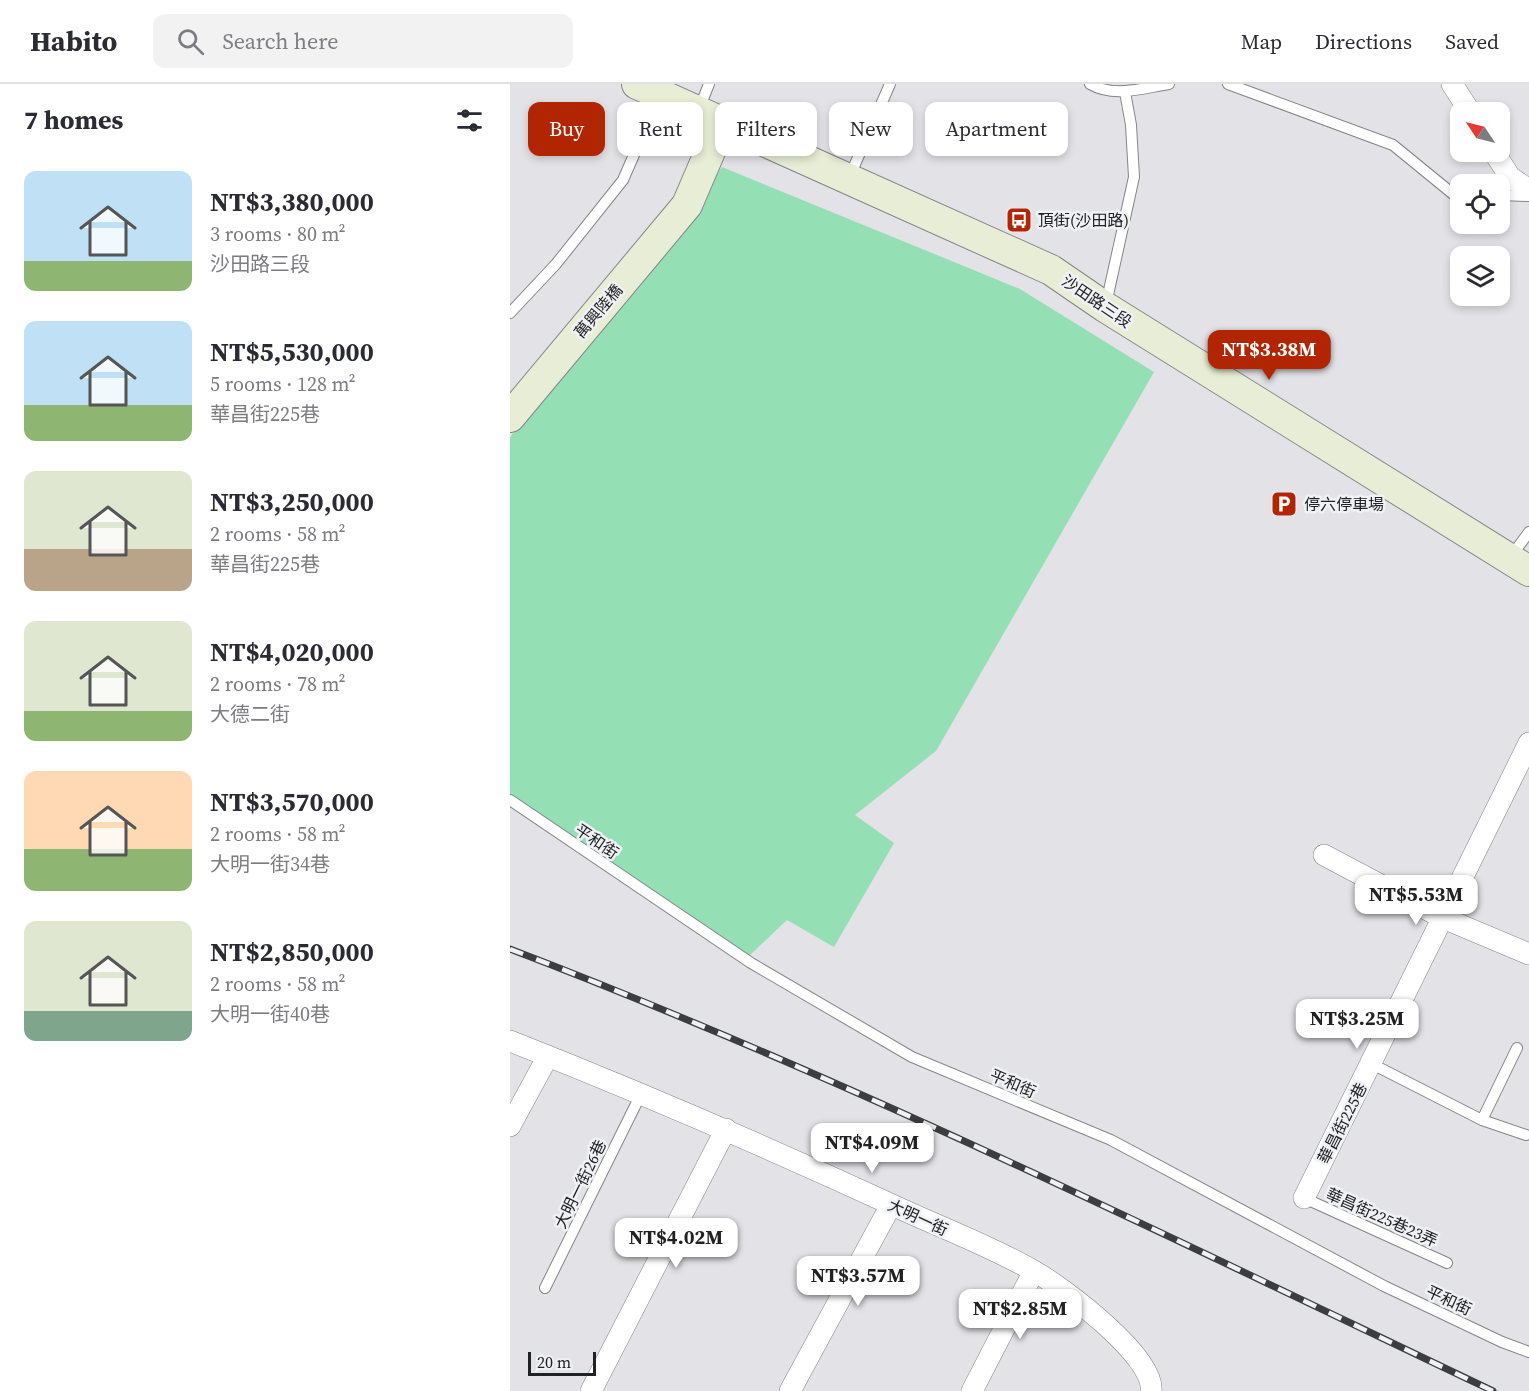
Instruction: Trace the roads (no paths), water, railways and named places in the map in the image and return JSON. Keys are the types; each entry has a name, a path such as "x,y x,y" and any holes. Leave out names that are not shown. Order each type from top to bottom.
{"street":[{"path":"1452,84 1464,102"},
{"name":"沙田路三段","path":"648,89 1051,270 1105,307 1520,565"},
{"path":"679,199 711,116"},
{"path":"1500,162 1510,177 1529,190"},
{"name":"萬興陸橋","path":"510,385 679,199"},
{"name":"萬興陸橋","path":"510,417 679,199"},
{"name":"華昌街225巷","path":"1304,1198 1529,744"},
{"path":"1324,855 1442,917 1529,954"},
{"name":"大明一街","path":"510,1041 726,1129 1034,1271 1096,1316 1145,1368 1152,1385 1151,1391"},
{"path":"510,1126 548,1056"},
{"path":"591,1391 726,1129"},
{"path":"790,1391 891,1205"},
{"path":"972,1391 1034,1271"}],"lane":[{"path":"709,84 711,116"},
{"path":"849,179 890,84"},
{"path":"1090,84 1098,88 1125,92 1169,84"},
{"path":"1228,84 1393,145 1450,192"},
{"path":"510,313 556,264 623,180 648,89"},
{"path":"1105,307 1134,177 1131,125 1125,92"},
{"path":"1510,195 1529,196"},
{"path":"1520,565 1529,532"},
{"name":"平和街","path":"510,800 751,963 912,1056 1111,1140 1384,1286 1502,1342 1529,1352"},
{"path":"1482,1120 1517,1048"},
{"path":"1372,1064 1482,1120 1526,1135"},
{"name":"大明一街26巷","path":"545,1288 642,1094"},
{"name":"華昌街225巷23弄","path":"1304,1198 1447,1263"}],"railway":[{"path":"510,949 635,998 883,1104 1128,1217 1493,1391"}],"place":[{"name":"頂街(沙田路)","path":"1019,220"},
{"name":"停六停車場","path":"1284,504"}]}
